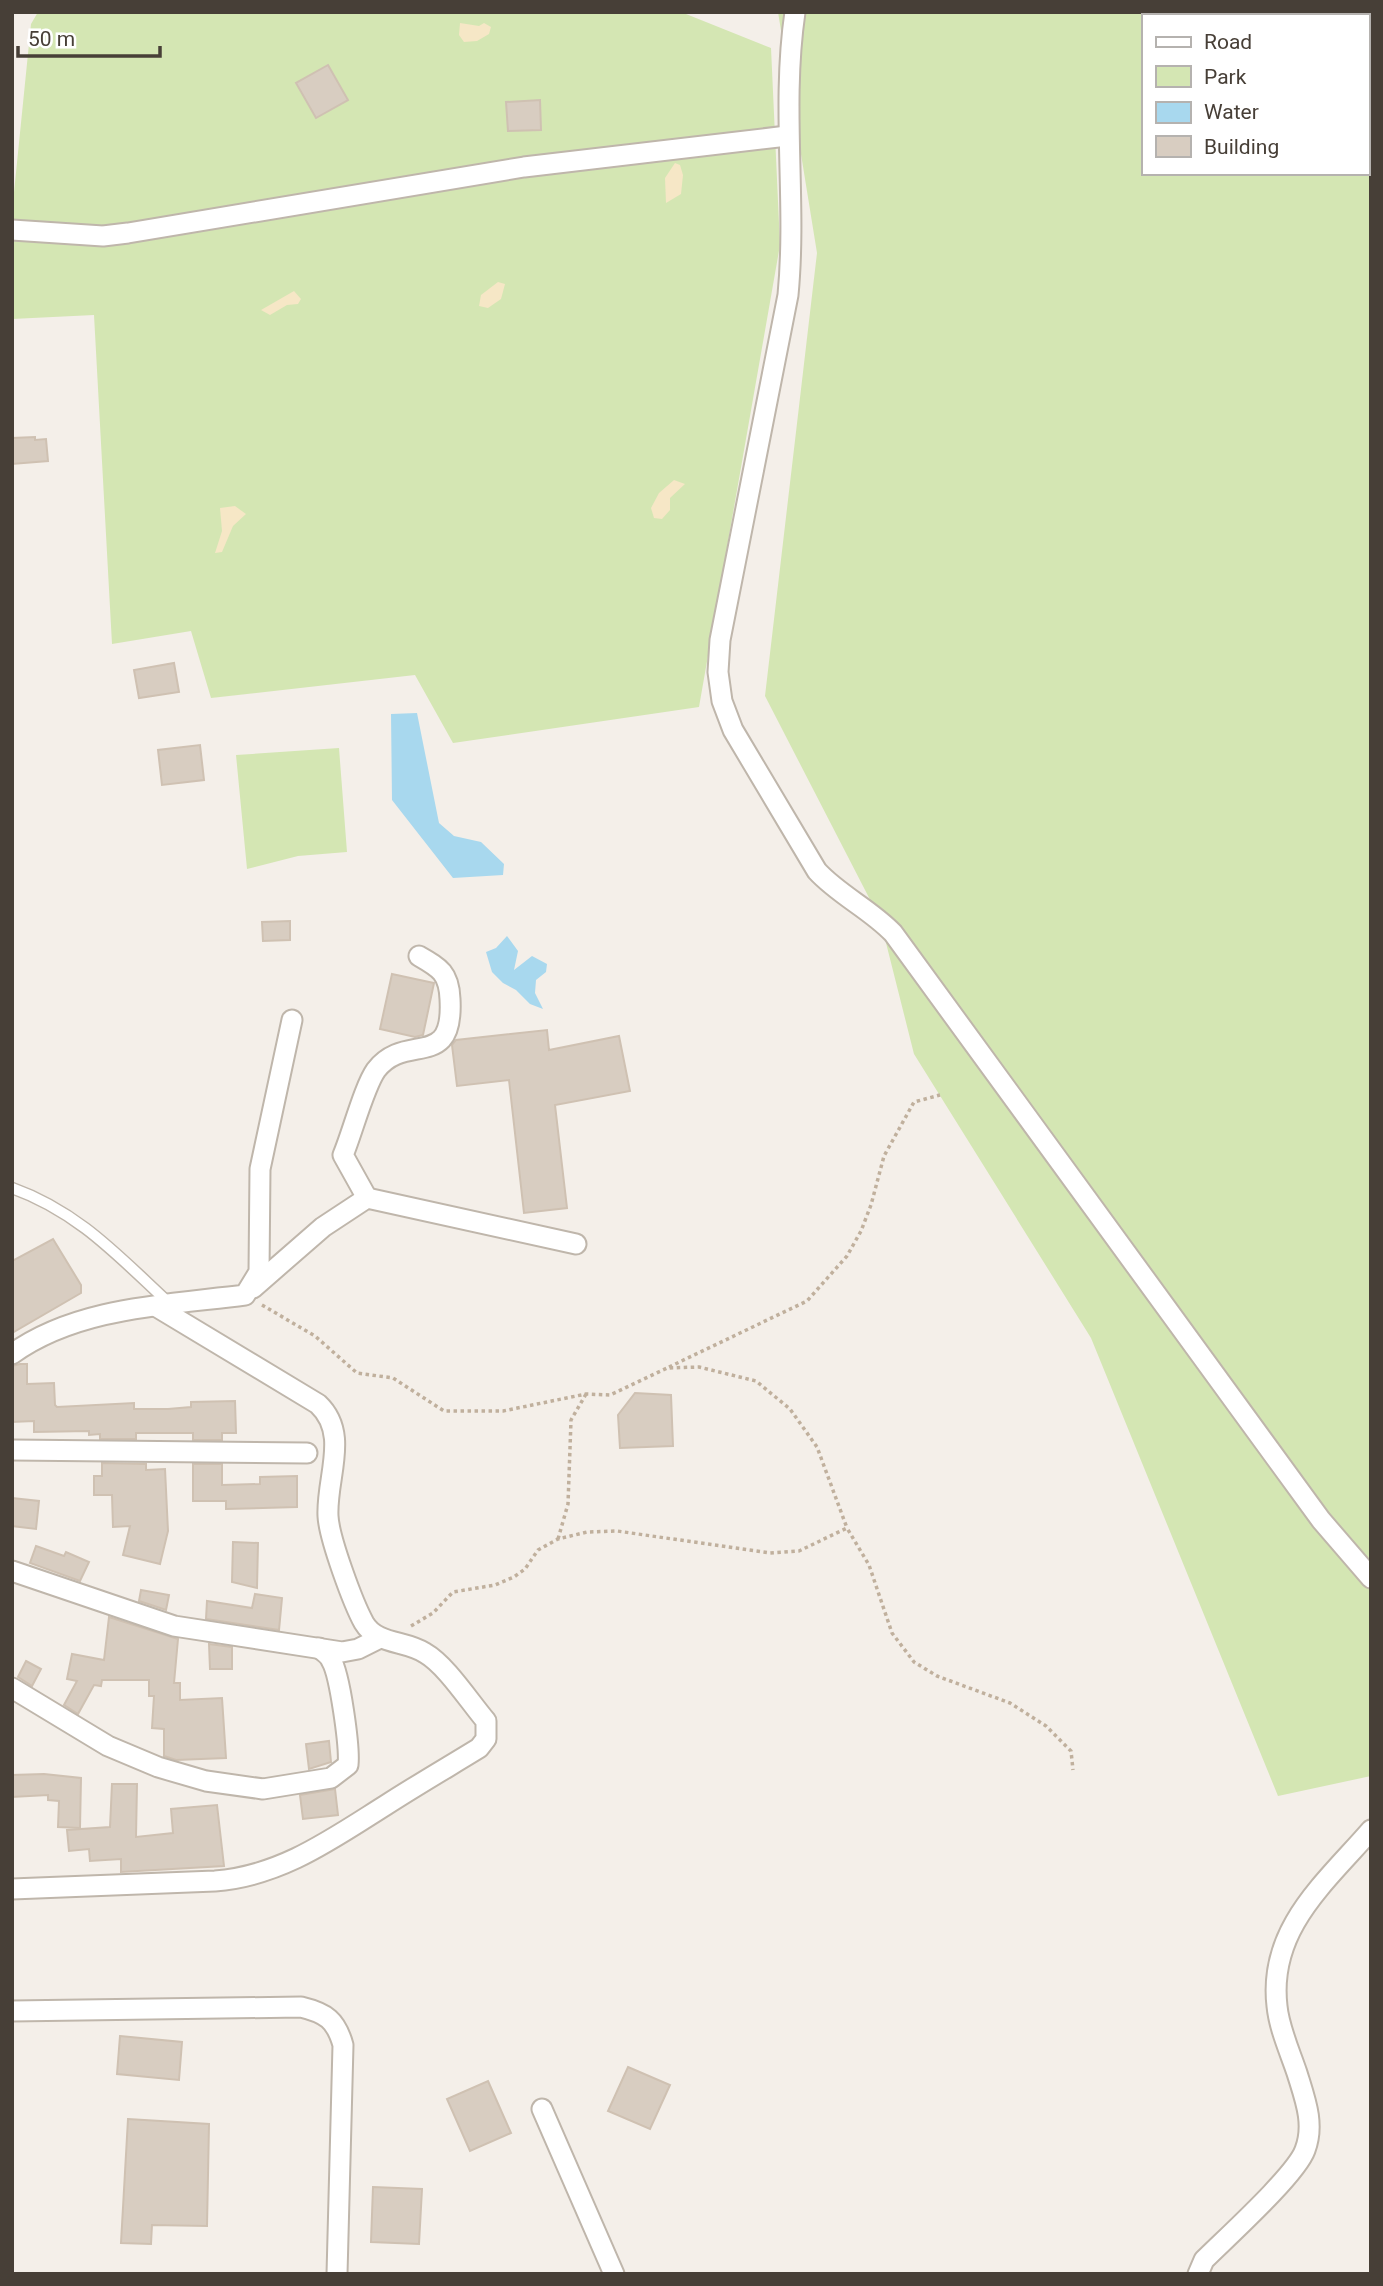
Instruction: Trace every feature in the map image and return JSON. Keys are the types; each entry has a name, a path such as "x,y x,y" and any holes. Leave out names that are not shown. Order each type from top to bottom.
{"street":[{"path":"796,12 789,52 787,136 791,262 788,295 720,640 722,701 733,730 817,871 830,885 876,915 893,933 1321,1520 1371,1578"},
{"path":"12,230 92,235 128,233 524,167 787,136"},
{"path":"366,1198 343,1155 375,1071 394,1052 433,1048 442,1041 451,1020 449,981 444,971 419,956"},
{"path":"245,1296 259,1272 260,1169 292,1020"},
{"path":"12,1354 36,1337 69,1323 164,1305 245,1296 323,1227 366,1198 576,1244"},
{"path":"12,1888 215,1881 241,1879 266,1872 336,1839 479,1748 486,1740 486,1720 432,1658 412,1647 380,1638 364,1622 332,1536 328,1500 335,1431 330,1415 318,1404 164,1305"},
{"path":"12,1450 307,1453"},
{"path":"12,1571 174,1626 350,1652 380,1638"},
{"path":"12,1688 108,1746 158,1767 237,1787 263,1789 331,1779 348,1765 350,1751 337,1677 332,1660 319,1648"},
{"path":"1198,2274 1204,2260 1289,2174 1304,2153 1310,2130 1307,2108 1277,2009 1276,1979 1281,1948 1294,1920 1371,1830"},
{"path":"12,2011 301,2007 321,2012 337,2024 343,2045 337,2274"},
{"path":"542,2109 614,2274"}],"lane":[{"path":"12,1188 60,1209 85,1225 164,1305"}],"path":[{"path":"245,1296 315,1336 357,1373 393,1378 444,1410 503,1411 586,1394 610,1395 807,1301 847,1256 861,1231 884,1156 914,1102 940,1095"},
{"path":"667,1368 699,1367 746,1377 756,1381 790,1409 817,1447 847,1528 869,1566 892,1633 914,1662 937,1676 1010,1703 1046,1726 1071,1751 1073,1770"},
{"path":"558,1539 568,1504 571,1420 586,1394"},
{"path":"380,1638 433,1613 453,1592 495,1586 525,1569 538,1550 558,1539 587,1532 617,1531 770,1553 799,1552 847,1528"}],"green space":[{"path":"38,12 681,12 771,48 780,245 699,707 453,743 415,675 211,698 191,631 112,644 94,315 12,319 12,212 31,24"},
{"path":"778,12 1371,12 1371,1776 1278,1796 1091,1338 914,1054 880,919 765,696 817,253"},
{"path":"339,748 347,852 298,856 247,869 236,755"}],"sand":[{"path":"460,23 479,26 484,23 491,27 489,34 477,41 464,42 459,35"},
{"path":"675,163 680,165 683,175 681,194 666,203 665,178"},
{"path":"498,282 505,284 501,299 488,308 479,306 481,295"},
{"path":"294,291 301,299 298,304 287,305 270,315 261,310"},
{"path":"674,480 685,484 670,498 670,510 662,519 654,518 651,508 659,493"},
{"path":"235,506 246,514 233,526 222,552 215,553 222,531 220,508"}],"water":[{"path":"417,713 439,823 454,836 481,842 504,864 503,875 453,878 392,800 391,714"},
{"path":"507,936 518,951 514,970 532,956 547,964 546,972 536,980 535,993 543,1009 530,1004 492,972 486,952 496,948"}],"building":[{"path":"328,65 348,100 316,118 296,83"},
{"path":"540,100 541,130 508,131 506,102"},
{"path":"35,437 35,440 46,439 48,461 12,464 12,438"},
{"path":"174,663 179,692 139,698 134,670"},
{"path":"200,745 204,780 162,785 158,750"},
{"path":"290,921 290,940 263,941 262,922"},
{"path":"392,974 434,983 423,1035 415,1037 380,1029"},
{"path":"547,1030 549,1050 619,1036 630,1091 555,1105 567,1208 524,1213 509,1080 457,1086 452,1045 456,1040"},
{"path":"53,1239 81,1285 81,1293 12,1333 12,1261"},
{"path":"27,1364 27,1384 54,1383 57,1407 134,1403 134,1409 168,1409 191,1407 191,1402 235,1401 236,1433 222,1433 222,1440 193,1440 193,1433 136,1433 136,1439 100,1439 100,1434 89,1435 89,1431 34,1432 34,1421 12,1422 12,1366"},
{"path":"635,1393 671,1395 673,1446 620,1448 618,1415"},
{"path":"102,1463 146,1464 146,1470 165,1469 168,1531 160,1564 123,1555 130,1526 113,1527 112,1495 94,1495 94,1476 102,1476"},
{"path":"193,1464 222,1464 222,1485 260,1484 260,1477 297,1476 297,1507 226,1509 226,1501 193,1501"},
{"path":"12,1498 39,1501 36,1529 12,1526"},
{"path":"233,1542 258,1543 257,1588 232,1582"},
{"path":"36,1546 64,1556 66,1552 89,1562 80,1581 30,1563"},
{"path":"141,1590 169,1595 166,1610 139,1601"},
{"path":"255,1594 282,1598 279,1630 206,1619 207,1601 252,1608"},
{"path":"109,1617 178,1639 174,1683 180,1683 180,1700 222,1698 226,1758 176,1760 164,1756 164,1729 152,1728 154,1696 149,1696 149,1680 102,1680 101,1686 94,1685 78,1714 64,1705 77,1681 67,1679 72,1654 104,1660"},
{"path":"209,1644 232,1647 232,1669 210,1669"},
{"path":"26,1661 41,1669 32,1686 18,1677"},
{"path":"329,1741 331,1762 309,1769 306,1744"},
{"path":"44,1774 81,1778 80,1828 58,1827 59,1801 48,1800 48,1795 12,1797 12,1775"},
{"path":"112,1784 137,1784 136,1837 173,1833 171,1809 217,1805 224,1866 121,1872 121,1859 90,1861 89,1849 69,1851 67,1830 110,1827"},
{"path":"335,1789 338,1815 303,1819 300,1795"},
{"path":"120,2036 182,2042 179,2080 117,2074"},
{"path":"628,2067 670,2085 650,2129 608,2111"},
{"path":"488,2081 511,2133 470,2151 447,2099"},
{"path":"128,2119 209,2124 207,2226 152,2225 151,2244 121,2243"},
{"path":"373,2187 422,2189 419,2244 371,2242"}]}
